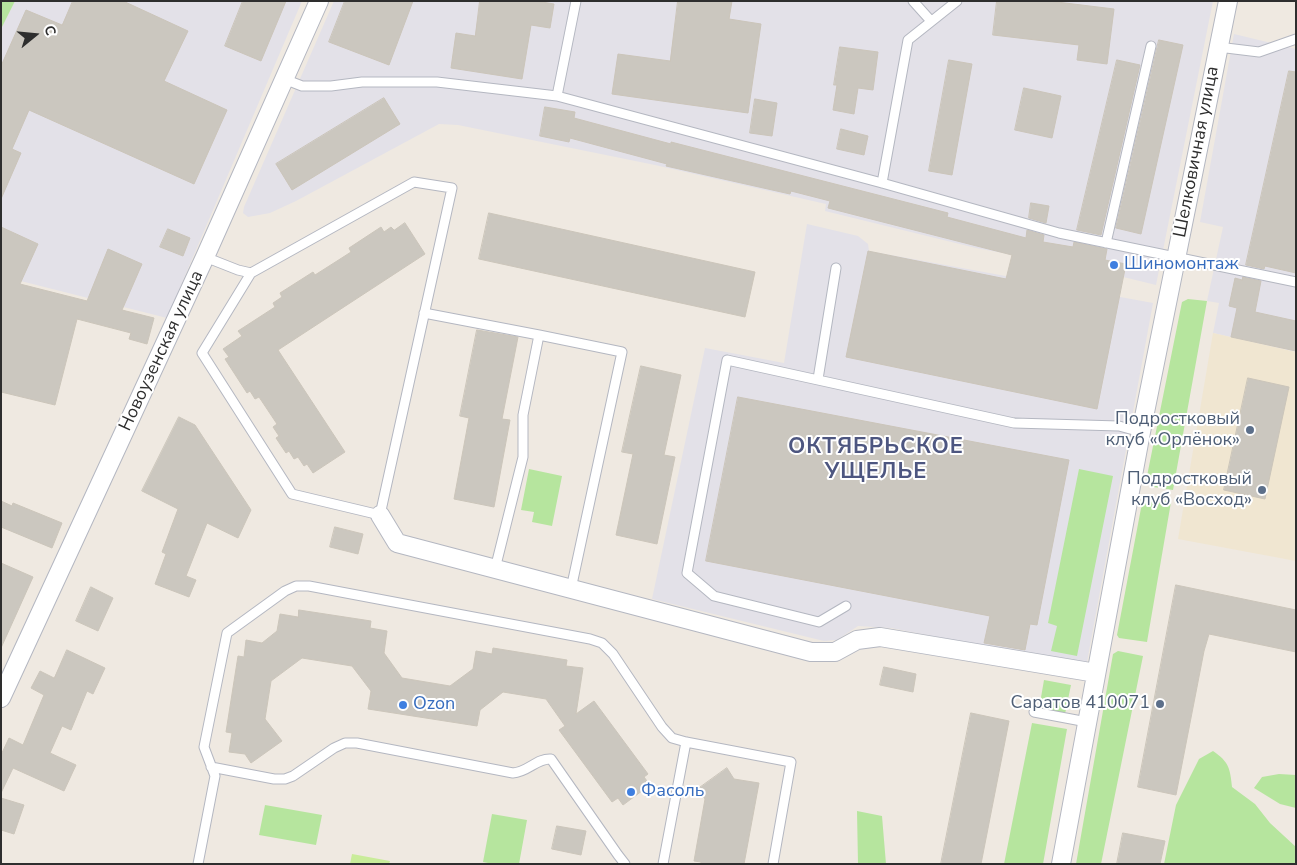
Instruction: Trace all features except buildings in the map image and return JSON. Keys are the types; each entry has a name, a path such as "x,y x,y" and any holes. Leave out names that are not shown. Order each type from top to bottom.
{"street":[{"name":"Новоузенская улица","path":"1,698 205,257 319,1"},
{"name":"Шелковичная улица","path":"1061,864 1141,432 1228,1"},
{"path":"380,515 397,543 811,652 835,652 857,640 880,637 1096,673"}],"lane":[{"path":"557,96 576,1"},
{"path":"913,1 931,21"},
{"path":"882,182 908,40 957,1"},
{"path":"1218,47 1259,52 1296,38"},
{"path":"1106,243 1151,46"},
{"path":"284,79 302,86 331,86 362,82 437,82 557,96 882,182 1049,230 1296,282"},
{"path":"414,182 452,188 424,314 380,515 292,494 202,353 251,273 414,182"},
{"path":"205,257 251,273"},
{"path":"818,379 836,268"},
{"path":"424,314 622,352 571,589"},
{"path":"495,569 523,457 523,414 539,335"},
{"path":"846,606 819,622 714,596 687,573 727,360 1014,422 1119,426 1141,432"},
{"path":"198,864 215,776 204,747 226,633 232,627 285,592 296,586 309,586 602,642 672,738 686,742 791,758 773,864"},
{"path":"1034,712 1087,722"},
{"path":"663,864 686,742"},
{"path":"212,767 274,779 285,779 293,776 334,748 345,743 357,743 513,773 520,772 545,759 551,759 618,856 626,864"}],"shaded area":[{"path":"15,1 302,1 167,318 1,276 1,29"},
{"path":"334,1 1213,1 1156,285 1103,272 976,248 825,211 826,204 655,165 458,125 439,124 296,201 270,213 248,217 243,213 244,207"},
{"path":"1234,34 1296,49 1296,352 1213,333 1219,303 1207,301 1223,227 1200,222"},
{"path":"807,224 858,236 868,244 869,251 1153,303 1087,662 1077,664 891,628 858,626 837,640 824,641 652,599 705,348 784,363"},
{"path":"1213,333 1296,352 1296,561 1178,539"}],"green space":[{"path":"1,1 15,1 1,29"},
{"path":"1188,299 1207,301 1173,490 1154,487 1146,481 1182,302"},
{"path":"529,469 562,476 552,526 532,522 534,512 521,510"},
{"path":"1079,469 1113,476 1077,656 1051,651 1057,626 1048,623"},
{"path":"1152,498 1171,502 1147,642 1119,638 1117,635 1142,503"},
{"path":"1118,651 1143,656 1101,864 1076,864 1113,654"},
{"path":"1044,680 1071,685 1065,714 1039,709"},
{"path":"1032,723 1067,729 1043,864 1004,864"},
{"path":"1213,751 1226,762 1232,787 1255,804 1270,823 1296,847 1296,864 1164,864 1176,805 1199,759"},
{"path":"1279,774 1296,775 1296,808 1280,804 1254,788 1262,777"},
{"path":"265,805 322,815 316,845 259,835"},
{"path":"857,811 882,816 886,864 858,864"},
{"path":"492,814 527,820 519,864 483,862"},
{"path":"352,854 390,861 389,864 350,864"}],"place":[{"name":"Шиномонтаж","path":"1114,265"},
{"name":"Подростковый клуб «Орлёнок»","path":"1250,430"},
{"name":"Подростковый клуб «Восход»","path":"1262,490"},
{"name":"Саратов 410071","path":"1160,704"},
{"name":"Ozon","path":"403,705"},
{"name":"Фасоль","path":"631,792"}],"district":[{"name":"ОКТЯБРЬСКОЕ УЩЕЛЬЕ","path":"876,460"}]}
